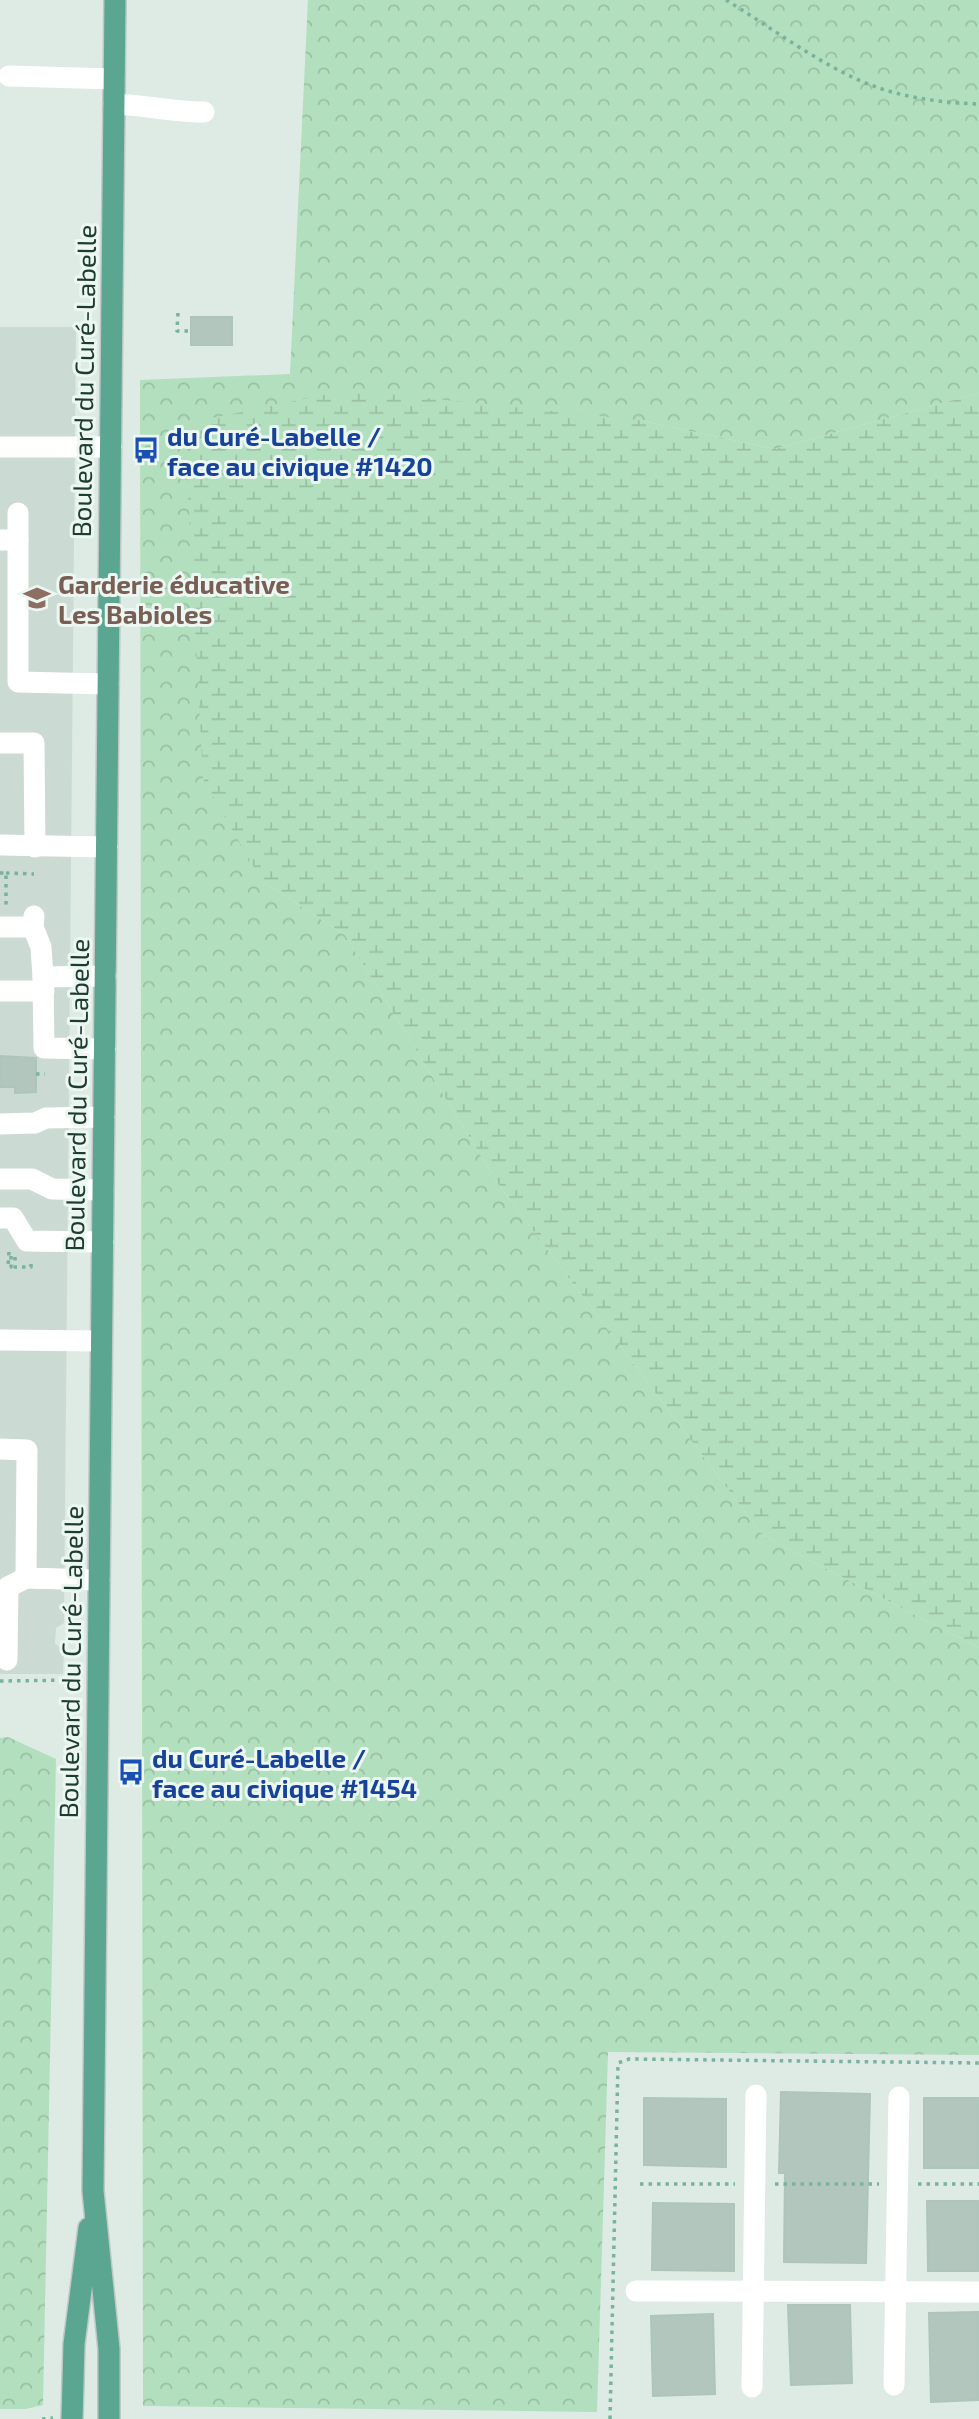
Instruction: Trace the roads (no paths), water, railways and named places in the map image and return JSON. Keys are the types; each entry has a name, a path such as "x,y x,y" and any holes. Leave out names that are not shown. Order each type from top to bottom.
{"main road":[{"name":"Boulevard du Curé-Labelle","path":"110,2419 109,2349 93,2191 115,0"},
{"name":"Boulevard du Curé-Labelle","path":"72,2419 74,2344 93,2191"}],"lane":[{"path":"9,76 114,79"},
{"path":"114,104 148,105 173,112 204,112"},
{"path":"0,447 111,447"},
{"path":"18,513 9,540 18,682 108,684"},
{"path":"0,743 34,743 35,847"},
{"path":"0,845 107,847"},
{"path":"3,918 33,922 41,947 44,1048 105,1049"},
{"path":"0,991 106,976"},
{"path":"0,1124 34,1123 46,1118 104,1117"},
{"path":"0,1179 32,1179 52,1189 103,1190"},
{"path":"0,1218 13,1218 27,1241 103,1242"},
{"path":"0,1340 101,1341"},
{"path":"0,1449 27,1450 26,1578"},
{"path":"7,1660 4,1597 8,1587 26,1578 99,1580"},
{"path":"752,2387 756,2095"},
{"path":"894,2385 899,2097"},
{"path":"636,2291 979,2292"}],"place":[{"name":"du Curé-Labelle / face au civique #1420","path":"146,450"},
{"name":"Garderie éducative Les Babioles","path":"37,598"},
{"name":"du Curé-Labelle / face au civique #1454","path":"131,1772"}]}
